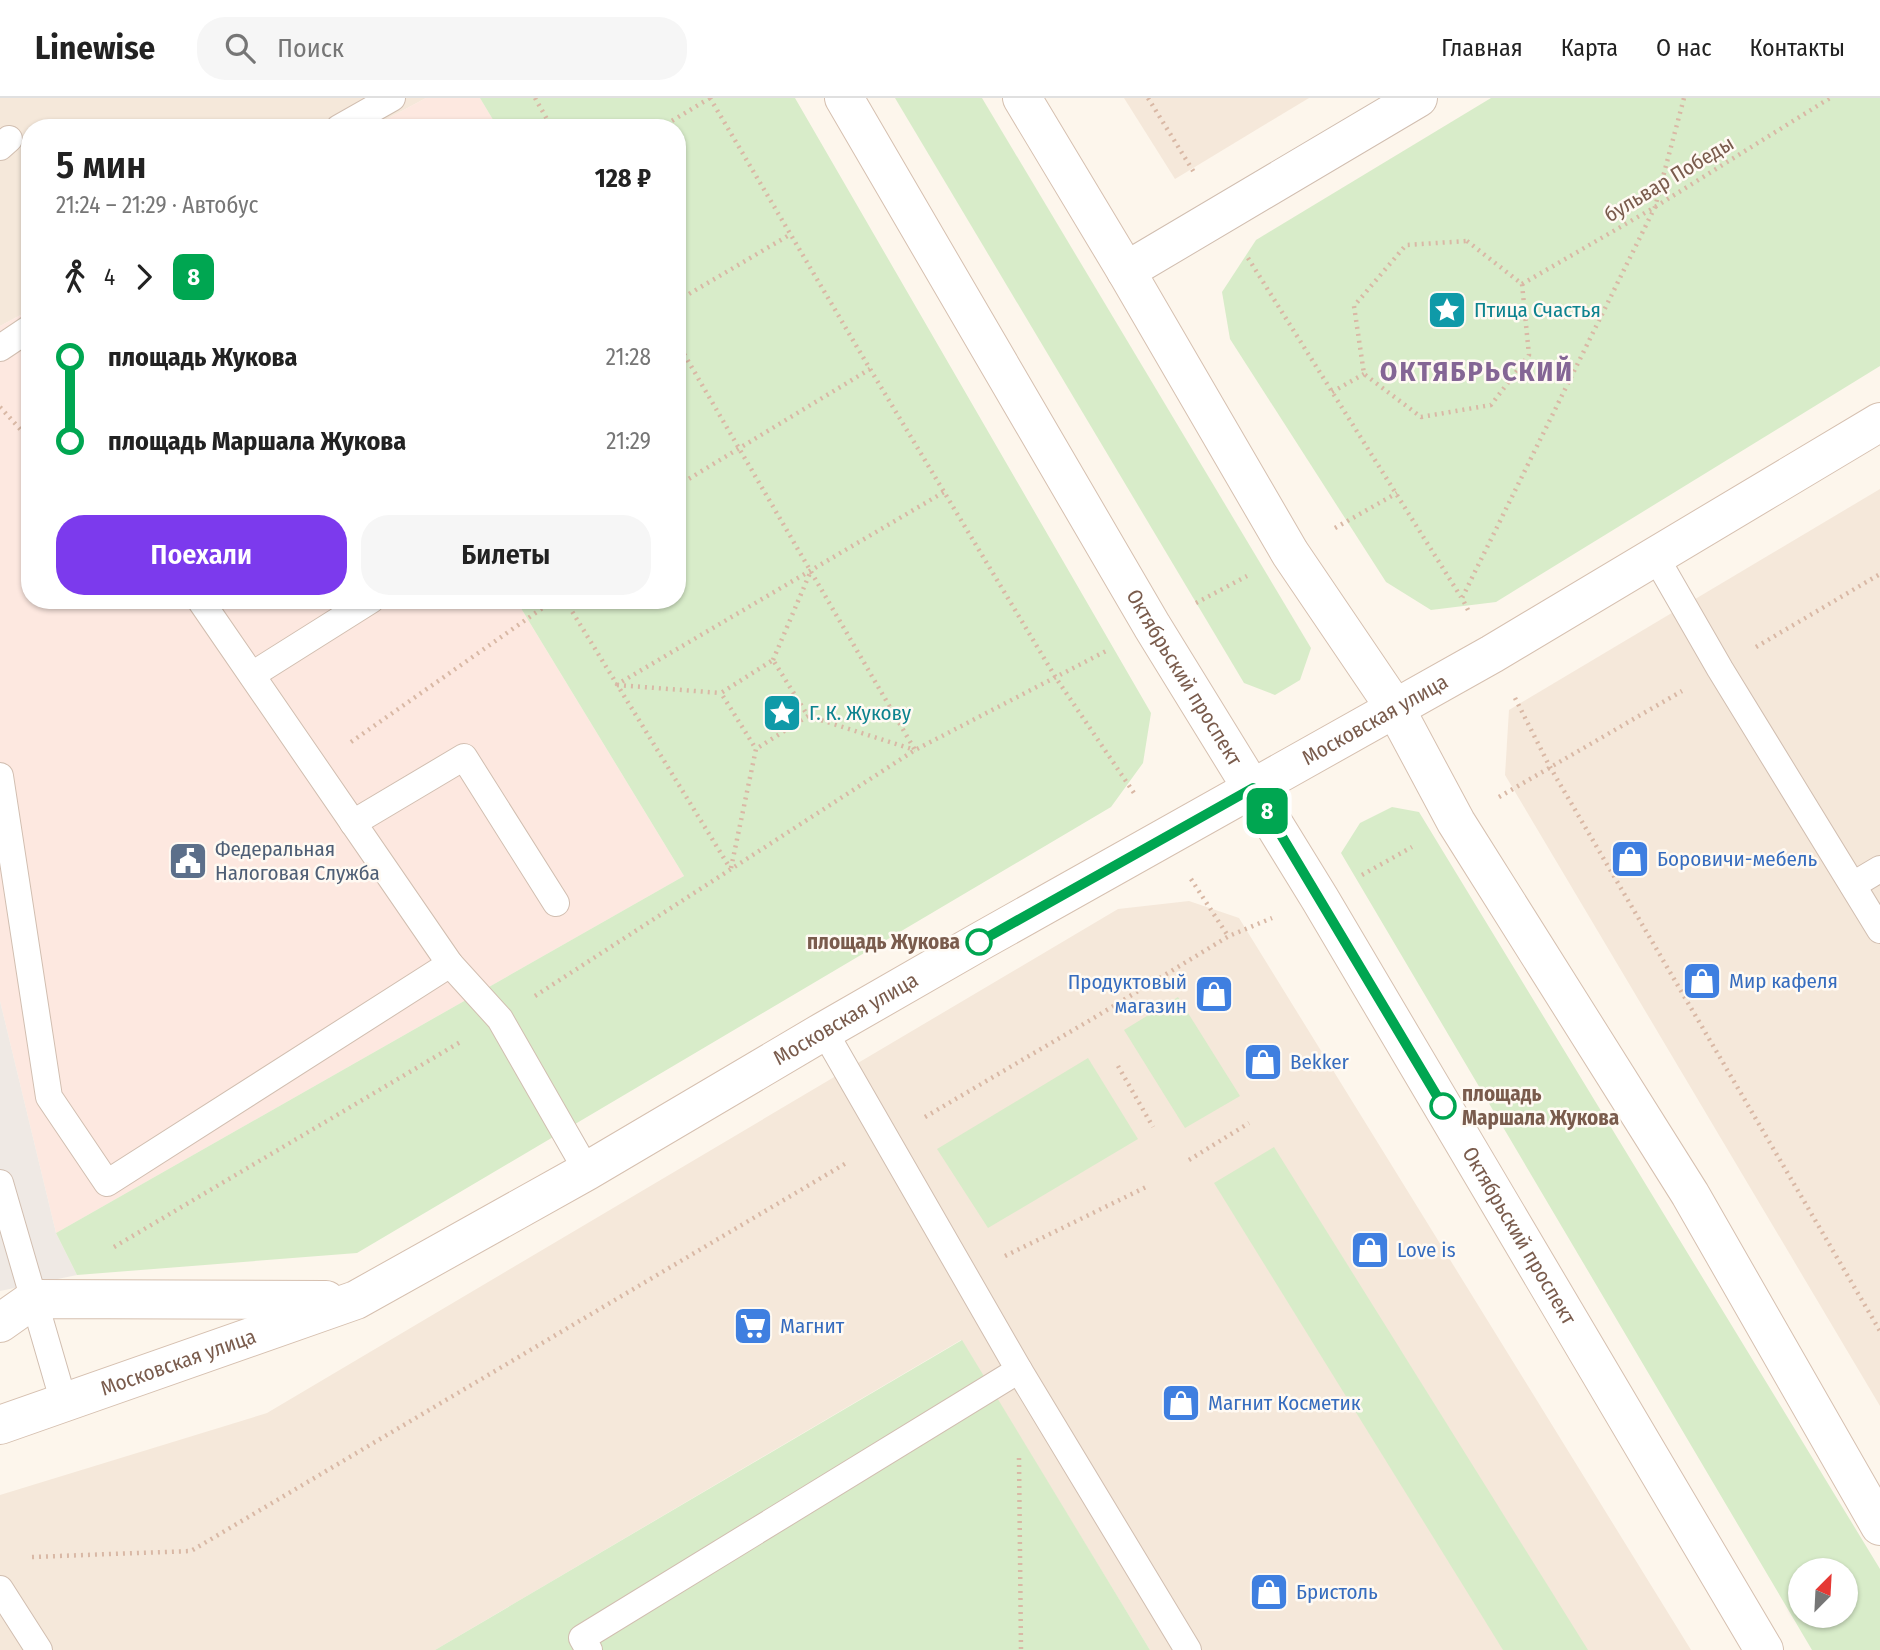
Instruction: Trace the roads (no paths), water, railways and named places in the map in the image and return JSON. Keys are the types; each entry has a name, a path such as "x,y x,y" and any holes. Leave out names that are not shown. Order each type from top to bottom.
{"main road":[{"name":"Октябрьский проспект","path":"844,98 1152,626 1320,899 1764,1650"},
{"path":"1022,98 1290,554 1395,708 1456,822 1690,1194 1880,1526"},
{"path":"1126,271 1418,98"},
{"name":"Московская улица","path":"0,1425 356,1300 587,1171 824,1031 1164,837 1492,654 1880,422"},
{"path":"0,1323 34,1300"},
{"name":"Московская улица","path":"34,1300 356,1300"}],"lane":[{"path":"347,114 392,98"},
{"path":"0,348 21,334"},
{"path":"1655,556 1720,669 1880,930"},
{"path":"206,609 450,964 500,1019 587,1171"},
{"path":"252,675 357,609"},
{"path":"354,823 464,757 556,903"},
{"path":"0,776 49,1097 107,1183 450,964"},
{"path":"1853,885 1880,869"},
{"path":"824,1031 1019,1370 1188,1650"},
{"path":"0,1183 64,1403"},
{"path":"589,1650 582,1638 1019,1370"},
{"path":"0,1589 39,1650"}],"place":[{"name":"Птица Счастья","path":"1447,310"},
{"name":"Г. К. Жукову","path":"782,713"},
{"name":"Боровичи-мебель","path":"1630,859"},
{"name":"Федеральная Налоговая Служба","path":"188,861"},
{"name":"площадь Жукова","path":"979,942"},
{"name":"Мир кафеля","path":"1702,981"},
{"name":"Продуктовый магазин","path":"1214,994"},
{"name":"Bekker","path":"1263,1062"},
{"name":"площадь Маршала Жукова","path":"1443,1106"},
{"name":"Love is","path":"1370,1250"},
{"name":"Магнит","path":"753,1326"},
{"name":"Магнит Косметик","path":"1181,1403"},
{"name":"Бристоль","path":"1269,1592"}],"district":[{"name":"ОКТЯБРЬСКИЙ","path":"1477,371"}]}
